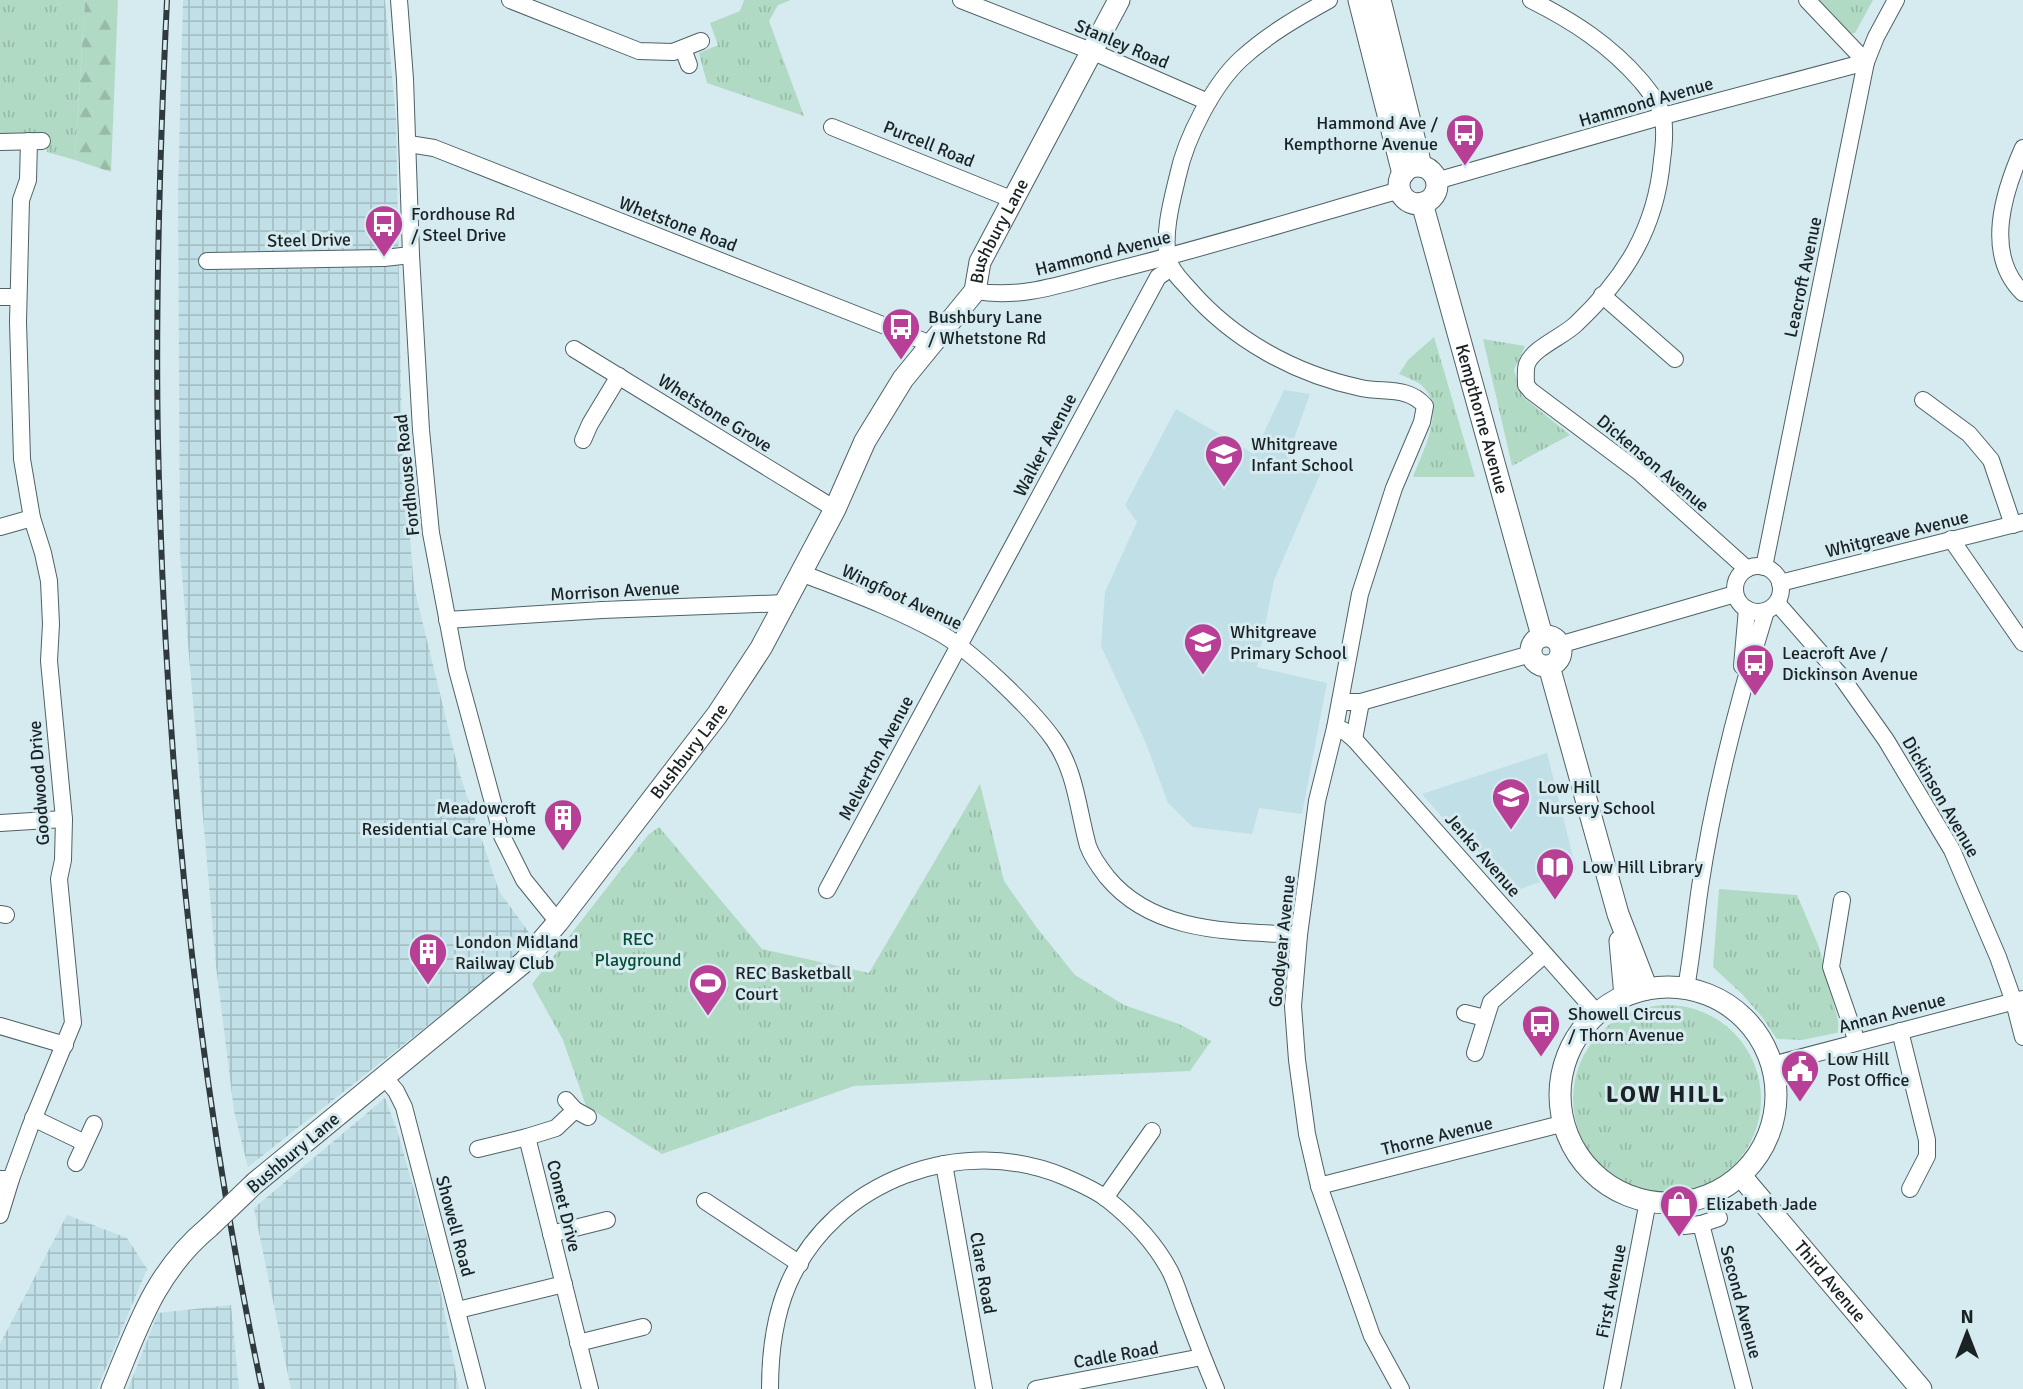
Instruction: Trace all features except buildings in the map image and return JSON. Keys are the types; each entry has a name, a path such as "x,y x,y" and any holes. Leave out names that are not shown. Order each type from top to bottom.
{"street":[{"name":"Fordhouse Road","path":"399,0 409,144 411,256 421,430 431,533 457,670 502,836 524,880 558,922"},
{"path":"510,0 639,51 673,52 701,41"},
{"name":"Stanley Road","path":"961,0 978,4 1208,102"},
{"name":"Bushbury Lane","path":"112,1389 145,1308 164,1274 255,1183 524,962 558,922 717,715 761,648 786,603 835,509 865,441 903,379 975,291 980,262 1119,0"},
{"path":"1169,262 1169,222 1182,157 1208,102 1239,61 1285,26 1329,0"},
{"path":"1359,0 1408,177"},
{"path":"1380,0 1408,177 1409,201 1422,203 1432,197 1436,181 1430,170 1408,177"},
{"path":"1531,0 1557,5 1600,40 1652,94 1663,116 1664,146 1654,209 1640,244 1625,269 1602,295 1675,359"},
{"path":"1807,0 1866,62"},
{"name":"Leacroft Avenue","path":"1765,567 1866,62 1896,0"},
{"path":"683,48 689,65"},
{"name":"Hammond Avenue","path":"1436,181 1663,116 1866,62"},
{"name":"Purcell Road","path":"832,127 1012,199"},
{"name":"Goodwood Drive","path":"0,142 35,141 28,180 21,200 18,297 22,459 32,518 44,553 49,581 50,661 64,819 60,879 73,1023 6,1179 0,1215"},
{"name":"Whetstone Road","path":"409,144 434,148 931,344"},
{"path":"2023,148 2006,193 2000,240 2007,270 2023,293"},
{"name":"Hammond Avenue","path":"975,291 1003,294 1046,289 1169,262 1408,177"},
{"name":"Kempthorne Avenue","path":"1422,203 1544,645"},
{"name":"Steel Drive","path":"207,261 411,256"},
{"name":"Goodyear Avenue","path":"1169,262 1211,314 1273,356 1300,369 1362,388 1409,393 1425,406 1424,415 1394,488 1360,594 1335,728 1317,801 1299,935 1293,1006 1307,1134 1319,1186 1372,1336 1401,1389"},
{"name":"Walker Avenue","path":"959,645 1158,277 1169,262"},
{"name":"Dickenson Avenue","path":"1602,295 1575,326 1534,354 1527,364 1526,385 1639,472 1747,569"},
{"path":"0,297 18,297"},
{"name":"Whetstone Grove","path":"575,349 835,509"},
{"path":"583,440 619,376"},
{"path":"1923,400 1969,434 1991,460 2018,523"},
{"path":"0,527 32,518"},
{"name":"Whitgreave Avenue","path":"1780,583 2018,523"},
{"path":"1951,539 2023,643"},
{"path":"1686,988 1700,887 1741,693 1771,607 1781,594 1775,573 1765,567 1747,569 1738,578 1735,594 1740,604 1754,612 1771,607"},
{"name":"Wingfoot Avenue","path":"801,573 938,632 959,645 1019,701 1054,740 1076,789 1089,849 1102,870 1124,895 1158,916 1181,924 1239,932 1299,935"},
{"path":"1340,702 1361,702 1544,645 1735,594"},
{"name":"Morrison Avenue","path":"447,621 602,610 786,603"},
{"name":"Dickinson Avenue","path":"1771,607 1840,675 1886,740 1952,850 2018,1001 2023,1037"},
{"path":"1741,693 1747,609"},
{"name":"Melverton Avenue","path":"827,890 959,645"},
{"path":"1544,645 1537,664 1549,666 1618,915 1647,989"},
{"path":"1354,739 1361,702"},
{"name":"Jenks Avenue","path":"1335,728 1343,730 1354,739 1597,1013"},
{"path":"0,823 64,819"},
{"path":"1842,900 1831,967 1857,1042"},
{"path":"1618,915 1625,996"},
{"path":"1475,1053 1491,1002 1544,955"},
{"path":"1686,988 1723,1002 1737,1011 1759,1037 1772,1065 1775,1096 1771,1130 1758,1154 1741,1176 1728,1186 1701,1198 1672,1203 1648,1201 1613,1188 1588,1169 1572,1142 1565,1123 1561,1101 1563,1069 1574,1040 1597,1013 1625,996 1647,989 1686,988"},
{"name":"Annan Avenue","path":"1772,1065 2018,1001"},
{"path":"1465,1013 1485,1018"},
{"path":"0,1027 65,1045"},
{"path":"1900,1031 1927,1140 1927,1156 1910,1189"},
{"name":"Showell Road","path":"385,1078 404,1107 477,1389"},
{"path":"478,1149 556,1128 576,1109"},
{"path":"33,1118 85,1143"},
{"name":"Thorne Avenue","path":"1319,1186 1565,1123"},
{"path":"76,1163 94,1124"},
{"path":"1105,1198 1152,1131"},
{"name":"Comet Drive","path":"527,1137 590,1389"},
{"path":"770,1389 772,1339 788,1284 816,1239 835,1219 859,1199 891,1180 918,1169 991,1160 1034,1166 1079,1183 1105,1198 1144,1234 1170,1271 1216,1389"},
{"name":"Clare Road","path":"944,1164 984,1389"},
{"name":"Third Avenue","path":"1741,1176 1921,1389"},
{"path":"705,1200 800,1264"},
{"name":"First Avenue","path":"1612,1389 1648,1201"},
{"path":"1684,1226 1720,1218"},
{"path":"551,1234 607,1220"},
{"name":"Second Avenue","path":"1701,1224 1744,1389"},
{"path":"458,1310 564,1284"},
{"path":"578,1343 643,1327"},
{"name":"Cadle Road","path":"1036,1389 1202,1357"}],"shaded area":[{"path":"183,0 385,0 396,119 402,438 414,587 459,772 499,891 535,941 248,1167 234,1111 216,966 180,552 178,192"},
{"name":"Whitgreave Primary School","path":"1284,390 1310,394 1287,458 1322,470 1274,580 1257,667 1327,683 1302,814 1259,808 1252,834 1193,827 1168,803 1145,741 1101,646 1105,592 1137,522 1125,505 1176,409 1254,454"},
{"name":"Low Hill Nursery School","path":"1547,753 1576,869 1509,893 1422,794"},
{"path":"385,1098 397,1130 436,1268 459,1389 291,1389 254,1208"},
{"path":"67,1215 127,1238 147,1269 97,1389 0,1389 0,1344"},
{"path":"231,1305 239,1389 128,1389 158,1313"}],"green space":[{"path":"0,0 85,0 75,160 47,152 46,136 0,136"},
{"path":"85,0 118,0 111,172 75,160"},
{"path":"744,0 791,0 778,5 769,21 804,116 707,83 699,53 718,45 710,23 740,11"},
{"path":"1817,0 1873,0 1855,33 1847,34"},
{"path":"1434,337 1475,477 1413,477 1431,429 1432,404 1428,393 1420,384 1399,374 1408,360"},
{"path":"1483,339 1525,346 1514,370 1522,396 1570,435 1512,466"},
{"name":"REC Playground","path":"980,784 1004,881 1037,928 1075,975 1124,1005 1179,1024 1211,1041 1190,1071 854,1086 662,1154 586,1106 563,1040 532,984 648,835 659,827 762,949 869,973"},
{"path":"1719,889 1797,895 1819,947 1841,1032 1802,1040 1777,1039 1743,995 1713,967"},
{"name":"REC Basketball Court","path":"697,988 740,1022 720,1047 677,1013"},
{"path":"1667,1005 1703,1012 1733,1033 1754,1063 1761,1099 1754,1135 1733,1165 1703,1186 1667,1193 1631,1186 1601,1165 1580,1135 1573,1099 1580,1063 1601,1033 1631,1012"}],"railway":[{"path":"167,0 157,331 158,442 168,680 188,918 202,1036 239,1272 262,1389"}],"place":[{"name":"Hammond Ave / Kempthorne Avenue","path":"1465,167"},
{"name":"Fordhouse Rd / Steel Drive","path":"384,258"},
{"name":"Bushbury Lane / Whetstone Rd","path":"901,361"},
{"name":"Whitgreave Infant School","path":"1224,488"},
{"name":"Whitgreave Primary School","path":"1203,676"},
{"name":"Leacroft Ave / Dickinson Avenue","path":"1755,697"},
{"name":"Low Hill Nursery School","path":"1511,831"},
{"name":"Meadowcroft Residential Care Home","path":"563,852"},
{"name":"Low Hill Library","path":"1555,901"},
{"name":"London Midland Railway Club","path":"428,986"},
{"name":"REC Basketball Court","path":"708,1017"},
{"name":"Showell Circus / Thorn Avenue","path":"1541,1058"},
{"name":"Low Hill Post Office","path":"1800,1103"},
{"name":"Elizabeth Jade","path":"1679,1238"}],"district":[{"name":"LOW HILL","path":"1666,1094"}]}
